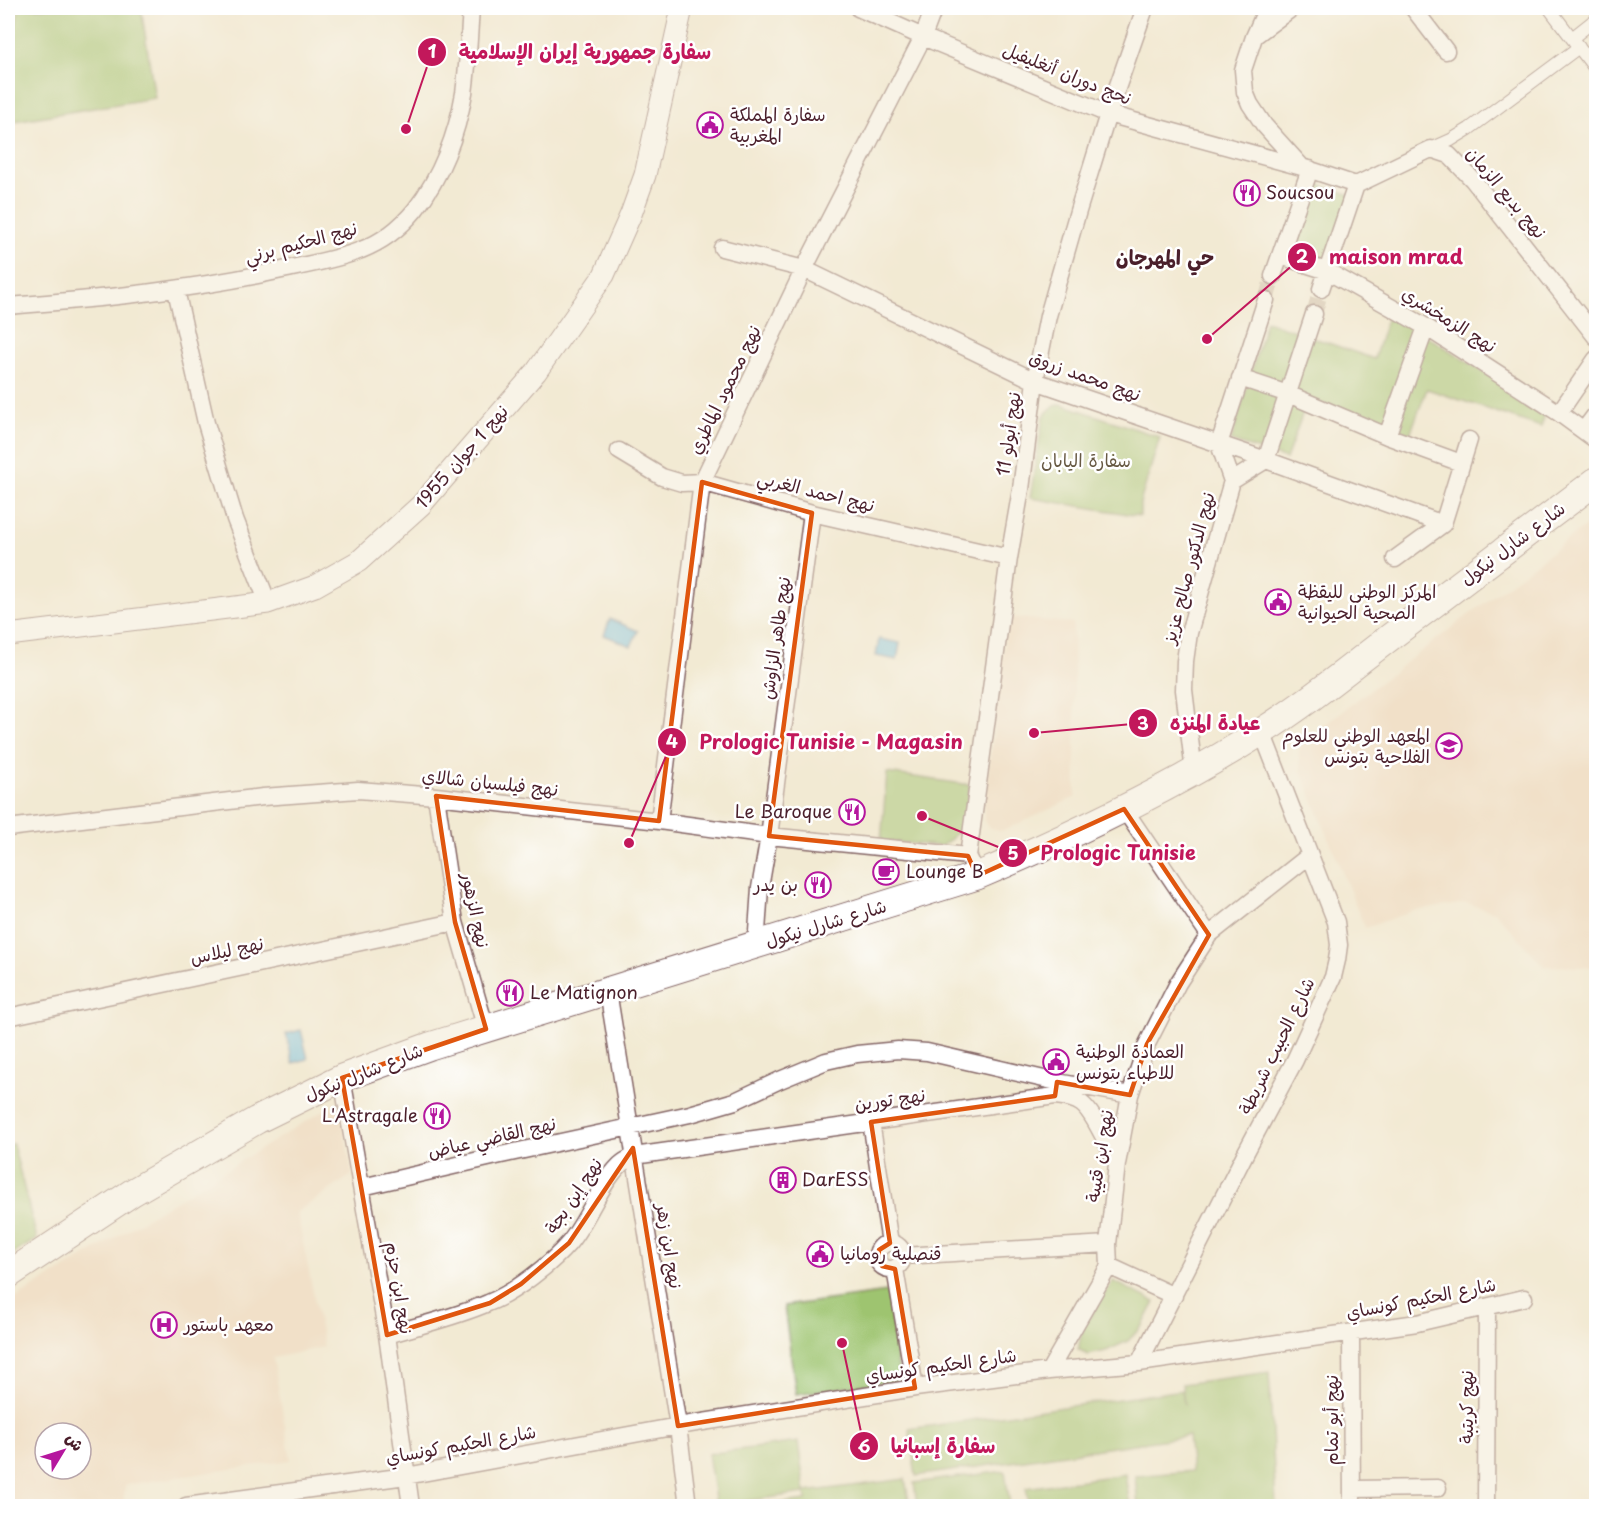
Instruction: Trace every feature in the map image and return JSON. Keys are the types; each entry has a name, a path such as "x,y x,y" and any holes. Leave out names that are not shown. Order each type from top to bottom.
{"main road":[{"name":"شارع شارل نيكول","path":"8,1275 133,1192 257,1120 342,1078 430,1046 756,946 973,866 1038,850 1124,809 1262,732 1596,482"}],"street":[{"name":"نهج الحكيم برني","path":"8,306 176,290 252,277 361,250 392,233 415,210 430,187 444,161 456,127 464,94 471,8"},
{"name":"نهج 1 جوان 1955","path":"8,635 268,603 315,586 359,561 421,505 536,372 604,274 631,214 645,175 682,8"},
{"name":"نحج دوران أنغليفيل","path":"858,8 1108,114 1306,168 1356,185"},
{"name":"نهج محمود الماطري","path":"658,821 702,482 804,269 923,36 934,8"},
{"name":"نهج أبولو 11","path":"973,866 1009,558 1021,489 1035,381 1048,316 1108,114 1145,8"},
{"path":"1267,8 1254,36 1243,70 1245,92 1264,125 1306,168 1273,276"},
{"path":"1254,36 1292,8"},
{"path":"1413,8 1446,51"},
{"path":"1549,8 1596,70"},
{"path":"1321,289 1356,185 1451,140 1469,129 1575,42 1596,19"},
{"name":"نهج بديع الزمان","path":"1431,149 1449,155 1473,180 1596,337"},
{"name":"نهج محمد زروق","path":"722,248 804,269 1035,381 1266,460 1443,524"},
{"name":"نهج الزمخشري","path":"1280,256 1327,271 1426,327 1590,435"},
{"path":"176,290 206,423 235,519 268,603"},
{"path":"1219,444 1266,300"},
{"path":"1266,460 1314,314"},
{"path":"1387,436 1426,327"},
{"path":"1559,413 1596,359"},
{"path":"1240,378 1288,394 1387,436 1461,463"},
{"path":"1590,435 1596,414"},
{"path":"1395,559 1443,524 1469,440"},
{"name":"نهج الدكتور صالح عزيز","path":"1194,772 1184,690 1185,661 1189,633 1232,481 1219,444"},
{"name":"نهج احمد الغربي","path":"619,452 662,477 682,483 702,482 812,513 1009,558"},
{"name":"نهج الدكتور صالح عزيز","path":"1232,481 1266,460"},
{"name":"نهج طاهر الزاوش","path":"756,946 760,888 812,513"},
{"name":"شارع الحبيب شريطة","path":"1139,1363 1295,1060 1333,977 1337,960 1339,945 1336,922 1262,732"},
{"name":"نهج فيلسيان شالاي","path":"8,828 263,797 358,790 436,796 658,821 973,866"},
{"name":"نهج الزهور","path":"436,796 455,922 486,1029"},
{"path":"1124,809 1209,935"},
{"name":"نهج ابن قتيبة","path":"1109,1266 1108,1244 1117,1164 1130,1095 1147,1044 1178,984 1209,935 1310,855"},
{"name":"نهج ليلاس","path":"8,1017 455,922"},
{"name":"نهج ابن زهر","path":"608,991 678,1426 688,1506"},
{"name":"نهج تورين","path":"631,1127 735,1101 798,1072 826,1062 857,1054 898,1050 927,1052 1056,1089 1130,1095"},
{"name":"نهج ابن حزم","path":"342,1078 387,1335 411,1506"},
{"name":"نهج تورين","path":"634,1156 871,1122 1056,1089 1084,1105 1092,1115 1117,1164"},
{"path":"871,1122 890,1243"},
{"name":"نهج القاضي عياض","path":"362,1187 631,1127"},
{"name":"نهج إبن بجة","path":"387,1335 490,1303 521,1284 548,1263 568,1243 587,1217 609,1177 620,1164 634,1156"},
{"path":"915,1388 899,1262 903,1252 898,1246 890,1243 882,1246 878,1259 882,1266 890,1269 899,1262 1108,1244"},
{"path":"1049,1371 1109,1266 1174,1296"},
{"name":"شارع الحكيم كونساي","path":"186,1506 406,1476 678,1426 915,1388 1049,1371 1139,1363 1417,1323 1524,1298"},
{"name":"نهج كريتبة","path":"1486,1506 1487,1307"},
{"name":"نهج أبو تمام","path":"1351,1333 1352,1506"},
{"path":"1352,1489 1438,1488"}],"highlighted area":[{"path":"702,482 812,513 769,836 968,856 977,876 1124,809 1209,935 1147,1044 1130,1095 1057,1082 1055,1096 871,1122 890,1243 879,1250 878,1259 882,1266 895,1269 915,1388 678,1426 633,1148 569,1243 521,1284 490,1303 387,1335 342,1078 486,1029 455,922 436,796 659,821"}],"shaded area":[{"name":"المعهد الوطني للعلوم الفلاحية بتونس","path":"1596,518 1596,967 1544,966 1496,913 1467,903 1413,911 1365,928 1300,768 1299,752 1303,741"},
{"path":"1008,617 1073,623 1076,797 1005,830 998,831 986,823 984,806"},
{"name":"معهد باستور","path":"339,1101 352,1175 297,1212 324,1347 273,1358 291,1460 125,1485 123,1506 8,1506 8,1303"}],"green space":[{"path":"19,8 141,8 155,98 8,122 8,65"},
{"path":"1311,182 1351,195 1327,266 1288,253"},
{"path":"1388,315 1417,330 1546,411 1541,427 1427,389 1410,434 1308,399 1286,459 1231,441 1266,321 1374,359"},
{"name":"سفارة اليابان","path":"1061,404 1160,437 1140,503 1140,516 1030,498 1043,418 1050,409"},
{"path":"887,773 970,785 964,819 951,839 941,846 881,841"},
{"path":"13,1144 37,1239 8,1257 8,1145"},
{"path":"1113,1281 1155,1302 1143,1325 1128,1341 1106,1351 1088,1355 1078,1349 1083,1327"},
{"path":"887,1292 900,1380 796,1394 784,1306"},
{"path":"1269,1372 1276,1506 1138,1506 1135,1476 1192,1471 1188,1436 916,1476 909,1429 1182,1390 1184,1405 1182,1384"},
{"path":"798,1442 805,1492 905,1479 910,1506 758,1506 806,1500 805,1493 716,1505 708,1454"},
{"path":"1005,1471 1010,1506 917,1506 914,1483"},
{"path":"1125,1474 1130,1506 1029,1506 1026,1488"}],"water":[{"path":"610,619 638,631 631,646 604,635"},
{"path":"879,639 900,643 897,660 876,656"},
{"path":"301,1030 308,1059 293,1063 286,1034"}],"tunnel":[{"path":"1266,300 1273,276"},
{"path":"1314,314 1321,289"}],"place":[{"name":"سفارة المملكة المغربية","path":"710,125"},
{"name":"سفارة جمهورية إيران الإسلامية","path":"406,129"},
{"name":"Soucsou","path":"1247,193"},
{"name":"maison mrad","path":"1207,339"},
{"name":"المركز الوطني لليقظة الصحية الحيوانية","path":"1278,602"},
{"name":"عيادة المنزه","path":"1034,733"},
{"name":"المعهد الوطني للعلوم الفلاحية بتونس","path":"1449,746"},
{"name":"Le Baroque","path":"852,812"},
{"name":"Prologic Tunisie","path":"922,816"},
{"name":"Prologic Tunisie - Magasin","path":"629,843"},
{"name":"Lounge B","path":"886,872"},
{"name":"بن يدر","path":"818,885"},
{"name":"Le Matignon","path":"510,993"},
{"name":"العمادة الوطنية للاطباء بتونس","path":"1056,1062"},
{"name":"L'Astragale","path":"437,1116"},
{"name":"DarESS","path":"783,1180"},
{"name":"قنصلية رومانيا","path":"820,1254"},
{"name":"معهد باستور","path":"164,1325"},
{"name":"سفارة إسبانيا","path":"842,1343"}],"district":[{"name":"حي المهرجان","path":"1165,258"}]}
